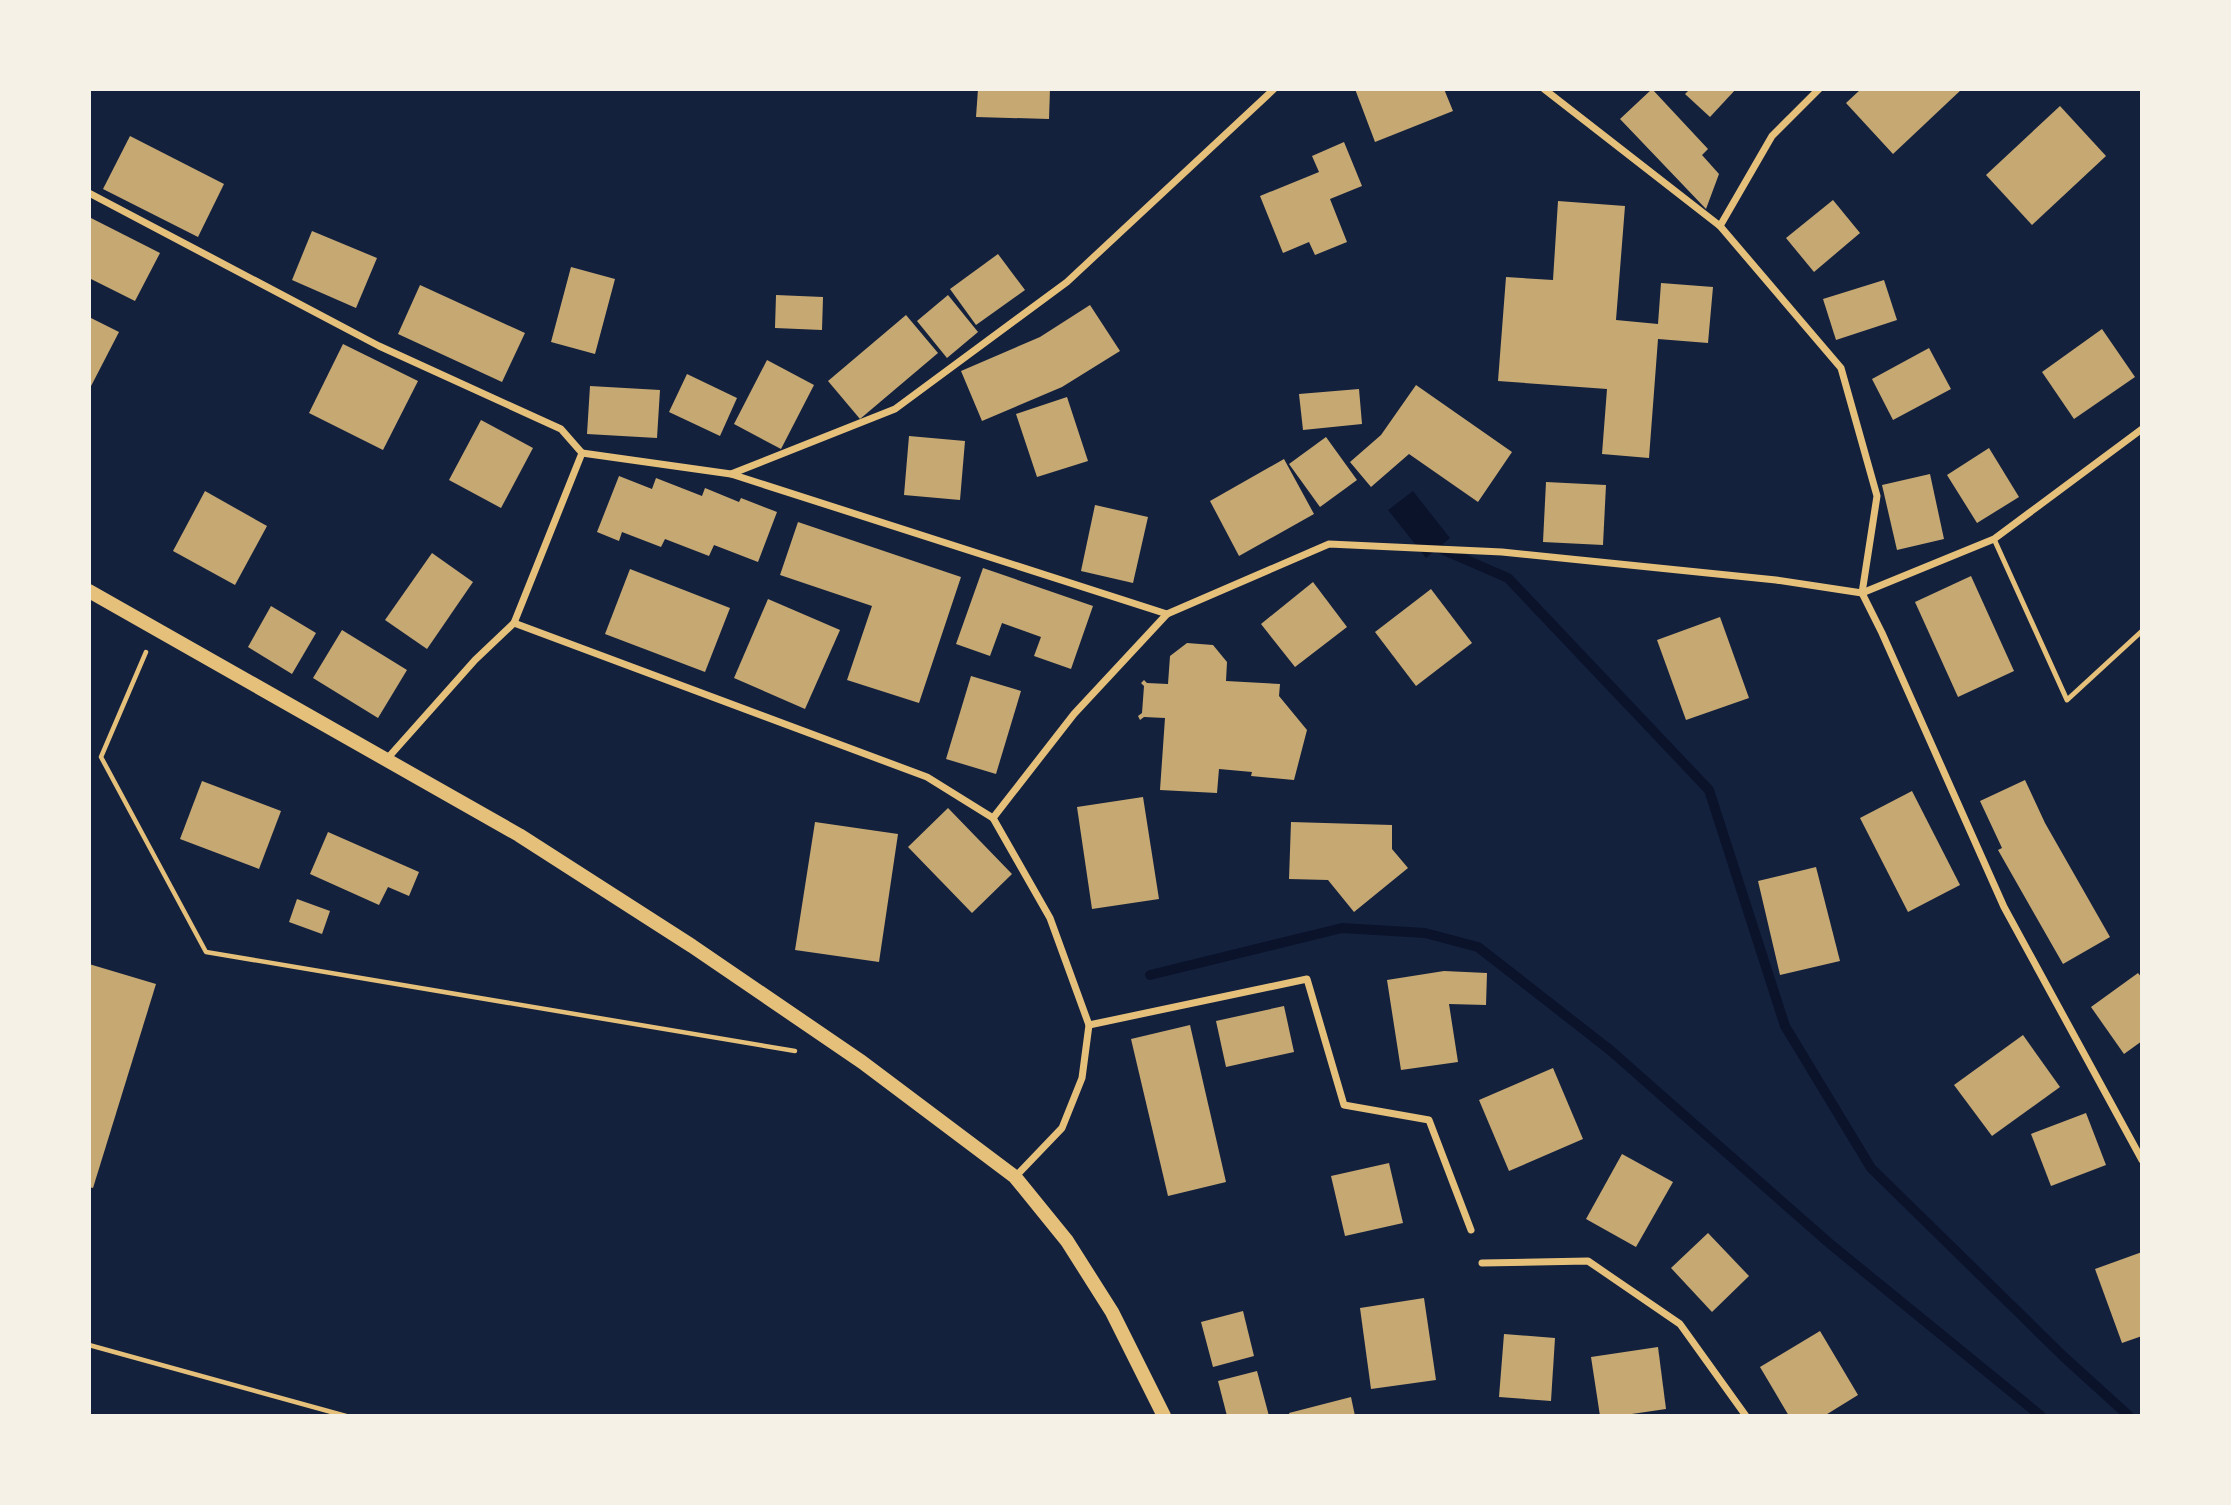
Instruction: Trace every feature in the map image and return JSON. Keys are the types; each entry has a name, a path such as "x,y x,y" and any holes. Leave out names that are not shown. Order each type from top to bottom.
{"main road":[{"path":"89,591 519,835 692,946 862,1062 1015,1177 1067,1241 1112,1312 1164,1416"}],"street":[{"path":"731,474 895,409 1067,282 1274,89"},
{"path":"1544,89 1720,226 1841,368 1877,496 1862,593 2004,906 2142,1160"},
{"path":"1720,226 1772,136 1819,89"},
{"path":"89,193 379,346 561,429 582,453 731,474 1167,614"},
{"path":"993,818 1074,714 1167,614 1329,544 1502,552 1776,580 1862,593 1994,539 2142,429"},
{"path":"386,760 475,660 514,623 582,453"},
{"path":"514,623 927,777 993,818 1050,918 1089,1025 1082,1078 1062,1128 1015,1177"},
{"path":"1089,1025 1307,979 1344,1105 1429,1120 1471,1230"},
{"path":"1482,1263 1588,1261 1680,1324 1746,1412 1746,1416"}],"lane":[{"path":"1994,539 2067,700 2142,631"}],"path":[{"path":"156,628 101,757 206,952 807,1053"},
{"path":"89,1345 346,1416"}],"water":[{"path":"1413,491 1450,538 1426,558 1388,510"}],"building":[{"path":"978,89 1050,89 1049,119 976,117"},
{"path":"1355,89 1444,89 1453,111 1375,142"},
{"path":"1652,89 1708,149 1702,155 1719,174 1706,209 1620,119"},
{"path":"1690,89 1736,89 1710,117 1685,94"},
{"path":"1861,89 1962,89 1893,154 1846,103"},
{"path":"2060,106 2106,156 2032,225 1986,175"},
{"path":"130,136 224,184 198,237 103,189"},
{"path":"1344,142 1362,186 1330,199 1347,242 1315,255 1309,242 1283,253 1260,196 1319,172 1312,156"},
{"path":"1833,200 1860,233 1814,272 1786,238"},
{"path":"1558,201 1625,206 1616,320 1658,324 1661,283 1713,287 1708,343 1658,339 1649,458 1602,454 1607,389 1498,381 1506,277 1553,280"},
{"path":"89,217 160,253 135,301 89,278"},
{"path":"312,231 377,258 356,308 292,280"},
{"path":"998,254 1025,290 976,325 950,289"},
{"path":"571,267 615,279 595,354 551,342"},
{"path":"1884,280 1897,320 1836,340 1823,299"},
{"path":"420,285 525,333 502,382 398,334"},
{"path":"776,295 823,297 822,330 775,328"},
{"path":"948,295 978,332 947,358 917,321"},
{"path":"1090,305 1120,351 1062,387 982,421 961,371 1040,337"},
{"path":"906,315 938,353 860,419 828,381"},
{"path":"89,317 119,332 89,390"},
{"path":"2102,329 2135,377 2074,419 2042,372"},
{"path":"343,344 418,381 383,450 309,413"},
{"path":"1929,348 1951,389 1893,420 1872,379"},
{"path":"767,360 814,385 781,449 734,424"},
{"path":"687,374 737,398 720,436 669,412"},
{"path":"1416,385 1512,452 1478,502 1409,454 1371,487 1350,462 1381,435"},
{"path":"590,386 660,390 657,438 587,434"},
{"path":"1359,389 1362,424 1303,430 1299,394"},
{"path":"1067,397 1088,461 1037,477 1016,414"},
{"path":"481,420 533,448 501,508 449,480"},
{"path":"909,436 965,441 960,500 904,495"},
{"path":"1326,437 1357,480 1320,507 1289,464"},
{"path":"1989,448 2019,497 1977,523 1947,475"},
{"path":"1284,459 1314,514 1239,556 1210,501"},
{"path":"1930,474 1944,539 1897,550 1882,485"},
{"path":"619,476 652,489 656,478 702,496 705,488 739,502 741,498 777,512 758,562 714,545 709,556 665,539 661,547 622,532 619,541 597,532"},
{"path":"1546,482 1606,485 1603,545 1543,542"},
{"path":"205,491 267,526 235,585 173,551"},
{"path":"1095,505 1148,517 1133,583 1081,571"},
{"path":"798,522 961,577 919,703 847,680 872,606 780,575"},
{"path":"432,553 473,582 427,649 385,620"},
{"path":"983,568 1093,606 1071,669 1034,656 1041,637 1002,623 990,656 956,644"},
{"path":"630,569 730,608 705,672 605,634"},
{"path":"1971,576 2014,671 1958,697 1915,602"},
{"path":"1313,582 1347,627 1295,667 1261,624"},
{"path":"1431,589 1472,643 1416,686 1375,632"},
{"path":"768,599 840,630 805,709 734,678"},
{"path":"271,606 316,633 292,674 248,647"},
{"path":"1720,617 1749,698 1686,720 1657,640"},
{"path":"342,630 407,670 378,718 313,678"},
{"path":"1187,643 1213,645 1227,662 1226,681 1280,684 1279,696 1307,730 1294,780 1251,776 1252,772 1219,769 1217,793 1160,790 1165,718 1144,717 1140,720 1138,716 1142,713 1144,686 1141,683 1144,680 1147,683 1168,684 1170,656"},
{"path":"971,676 1021,691 996,774 946,759"},
{"path":"2025,780 2045,823 2110,937 2063,964 1998,850 2002,848 1980,801"},
{"path":"202,781 281,811 259,869 180,839"},
{"path":"1912,791 1960,885 1908,912 1860,818"},
{"path":"1143,797 1159,899 1092,909 1077,807"},
{"path":"948,808 1012,874 972,913 908,847"},
{"path":"815,822 898,834 879,962 795,950"},
{"path":"1291,822 1392,825 1392,849 1408,868 1354,912 1328,880 1289,879"},
{"path":"328,832 419,872 409,896 388,887 379,905 310,874"},
{"path":"1816,867 1840,961 1780,975 1758,881"},
{"path":"297,899 330,911 322,934 289,922"},
{"path":"89,964 156,984 93,1188 89,1187"},
{"path":"1444,971 1487,973 1486,1005 1449,1004 1458,1062 1401,1070 1387,980"},
{"path":"2138,973 2142,978 2142,1041 2124,1054 2091,1007"},
{"path":"1284,1006 1294,1052 1226,1067 1216,1021"},
{"path":"1190,1025 1226,1182 1168,1196 1131,1039"},
{"path":"2023,1035 2060,1087 1992,1136 1954,1085"},
{"path":"1553,1068 1583,1139 1509,1171 1479,1100"},
{"path":"2086,1113 2106,1165 2051,1186 2031,1134"},
{"path":"1622,1154 1673,1182 1636,1247 1586,1219"},
{"path":"1389,1163 1403,1223 1345,1236 1331,1176"},
{"path":"1708,1233 1749,1276 1712,1312 1671,1268"},
{"path":"2142,1252 2142,1336 2122,1343 2095,1269"},
{"path":"1424,1298 1436,1380 1371,1389 1360,1308"},
{"path":"1243,1311 1254,1356 1213,1367 1201,1322"},
{"path":"1820,1331 1858,1395 1824,1416 1789,1416 1760,1367"},
{"path":"1504,1334 1555,1338 1551,1401 1499,1397"},
{"path":"1658,1347 1666,1409 1600,1416 1591,1357"},
{"path":"1257,1371 1269,1416 1227,1416 1218,1381"},
{"path":"1351,1397 1355,1416 1290,1416 1289,1413"}],"waterway":[{"path":"1439,548 1508,578 1709,790 1785,1026 1871,1168 2064,1357 2129,1416"},
{"path":"1150,975 1342,928 1425,933 1478,947 1610,1050 1829,1243 2041,1416"}]}
